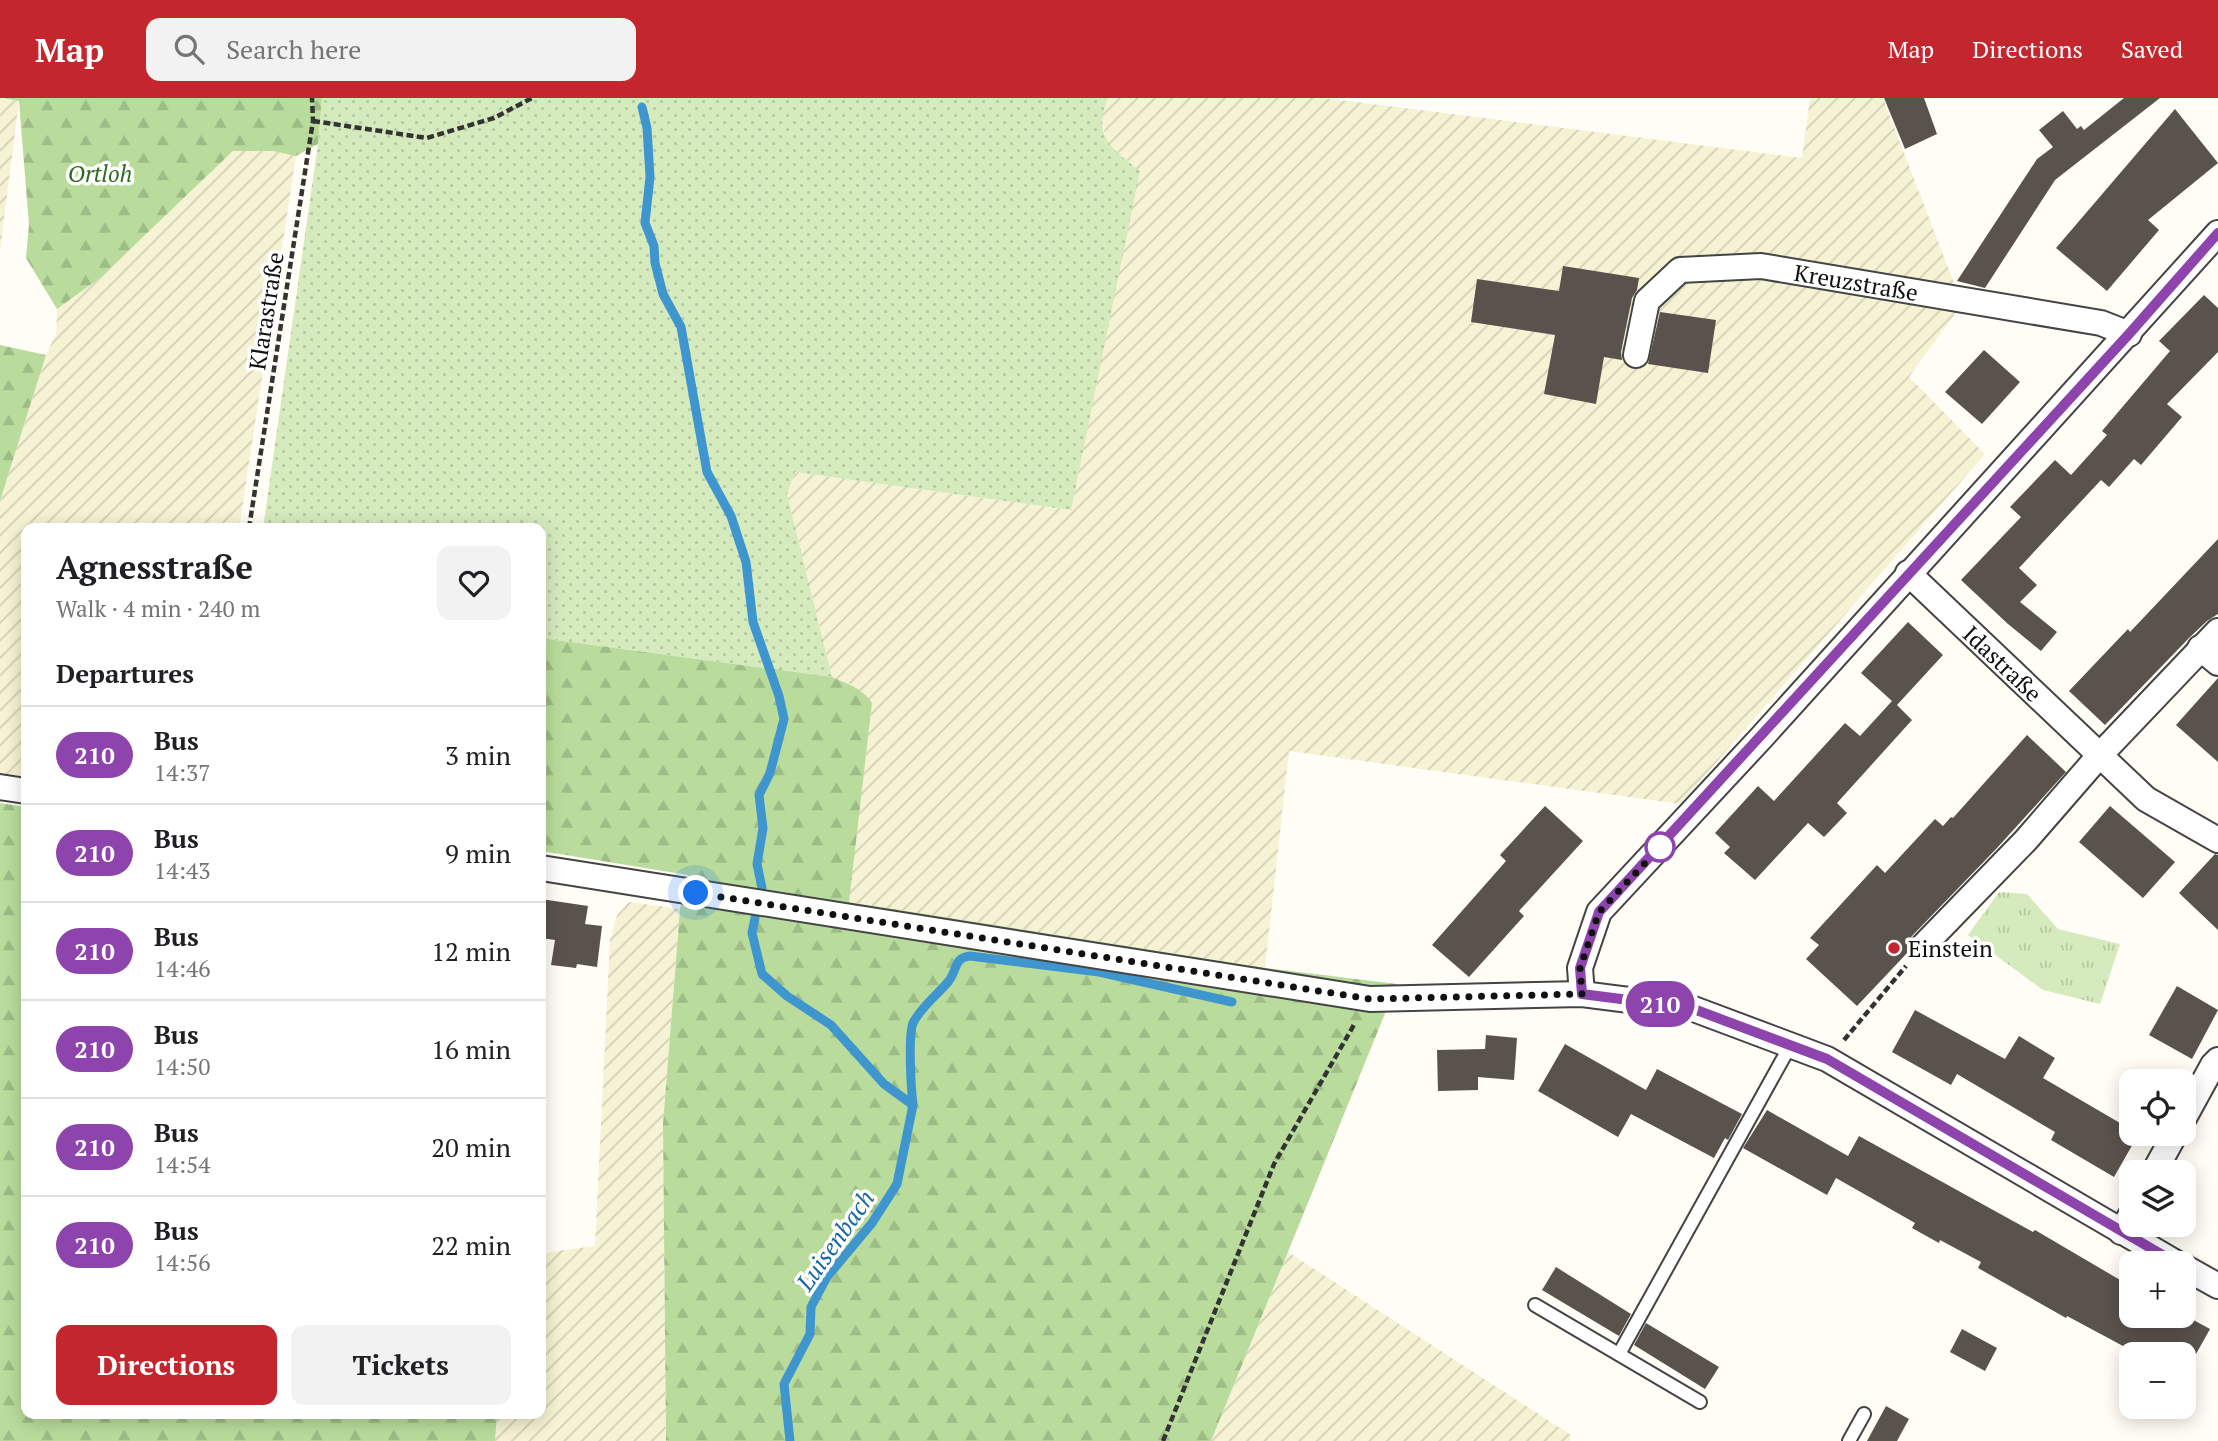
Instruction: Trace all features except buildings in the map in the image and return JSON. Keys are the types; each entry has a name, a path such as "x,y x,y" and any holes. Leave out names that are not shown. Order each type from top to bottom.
{"street":[{"path":"1582,994 1580,968 1599,912 2129,334 2218,233"},
{"name":"Kreuzstraße","path":"1636,355 1647,301 1680,270 1703,268 1761,266 2101,323 2129,334"},
{"name":"Idastraße","path":"1908,573 2146,799 2218,840"},
{"path":"1923,946 2026,840 2099,756 2212,647"},
{"path":"0,787 21,790"},
{"path":"546,869 1370,999 1582,994 1691,1008 1827,1059 2119,1218"},
{"path":"2196,1096 2218,1060"},
{"path":"2145,1237 2162,1251"},
{"path":"2196,1274 2218,1286"}],"lane":[{"path":"1619,1354 1790,1046"},
{"path":"1535,1305 1700,1402"},
{"path":"1849,1441 1864,1414"}],"path":[{"name":"Klarastraße","path":"250,523 313,121 312,98"},
{"path":"313,121 427,138 494,118 532,98"},
{"path":"1827,1059 1923,946"},
{"path":"1163,1441 1274,1164 1370,999"}],"shaded area":[{"path":"0,98 19,101 0,250"},
{"path":"1108,98 1324,98 1802,158 1810,98 1883,98 1962,304 1909,377 1985,454 1680,804 1289,751 1265,968 848,902 872,703 850,684 832,677 787,494 795,472 1071,510 1107,144 1101,115"},
{"path":"233,151 273,151 296,156 240,523 21,523 21,776 0,773 0,501 46,355 56,334 57,309 100,278"},
{"path":"629,902 680,909 663,1124 666,1441 495,1441 497,1419 546,1419 546,1254 595,1246 610,940 617,915"},
{"path":"1288,1252 1571,1435 1569,1441 1211,1441"}],"green space":[{"name":"Ortloh","path":"2,98 322,98 318,144 296,156 273,151 233,151 100,278 57,309 26,258 29,225 19,101"},
{"path":"322,98 1108,98 1102,123 1107,141 1140,171 1071,510 795,472 787,494 832,677 546,639 546,523 264,523 318,144"},
{"path":"0,345 46,355 0,501"},
{"path":"546,639 832,677 864,694 872,703 849,902 1265,968 1397,984 1211,1441 666,1441 663,1124 680,909 688,875 546,852"},
{"path":"0,803 21,806 21,1419 497,1419 495,1441 0,1441"},
{"path":"1999,892 2027,894 2058,929 2120,944 2100,1004 2043,990 1968,935"}],"waterway":[{"path":"642,107 647,128 650,177 645,223 654,246 655,263 663,294 681,327 707,472 731,516 746,562 753,622 779,696 784,719 770,773 759,795 763,828 757,864 762,888"},
{"name":"Luisenbach","path":"755,918 752,933 762,974 787,996 831,1025 884,1084 913,1105 897,1184 872,1223 827,1277 811,1307 810,1334 784,1384 790,1441"},
{"path":"913,1105 910,1050 913,1023 951,978 958,962 965,957 1099,972 1232,1002"}],"bus line":[{"name":"210","path":"2155,1251 1827,1059 1691,1008 1582,994 1580,968 1599,912 2129,334 2218,233"}],"place":[{"name":"Einstein","path":"1894,948"}],"route":[{"path":"696,893 1370,999 1582,994 1580,968 1599,912 1660,847"}]}
